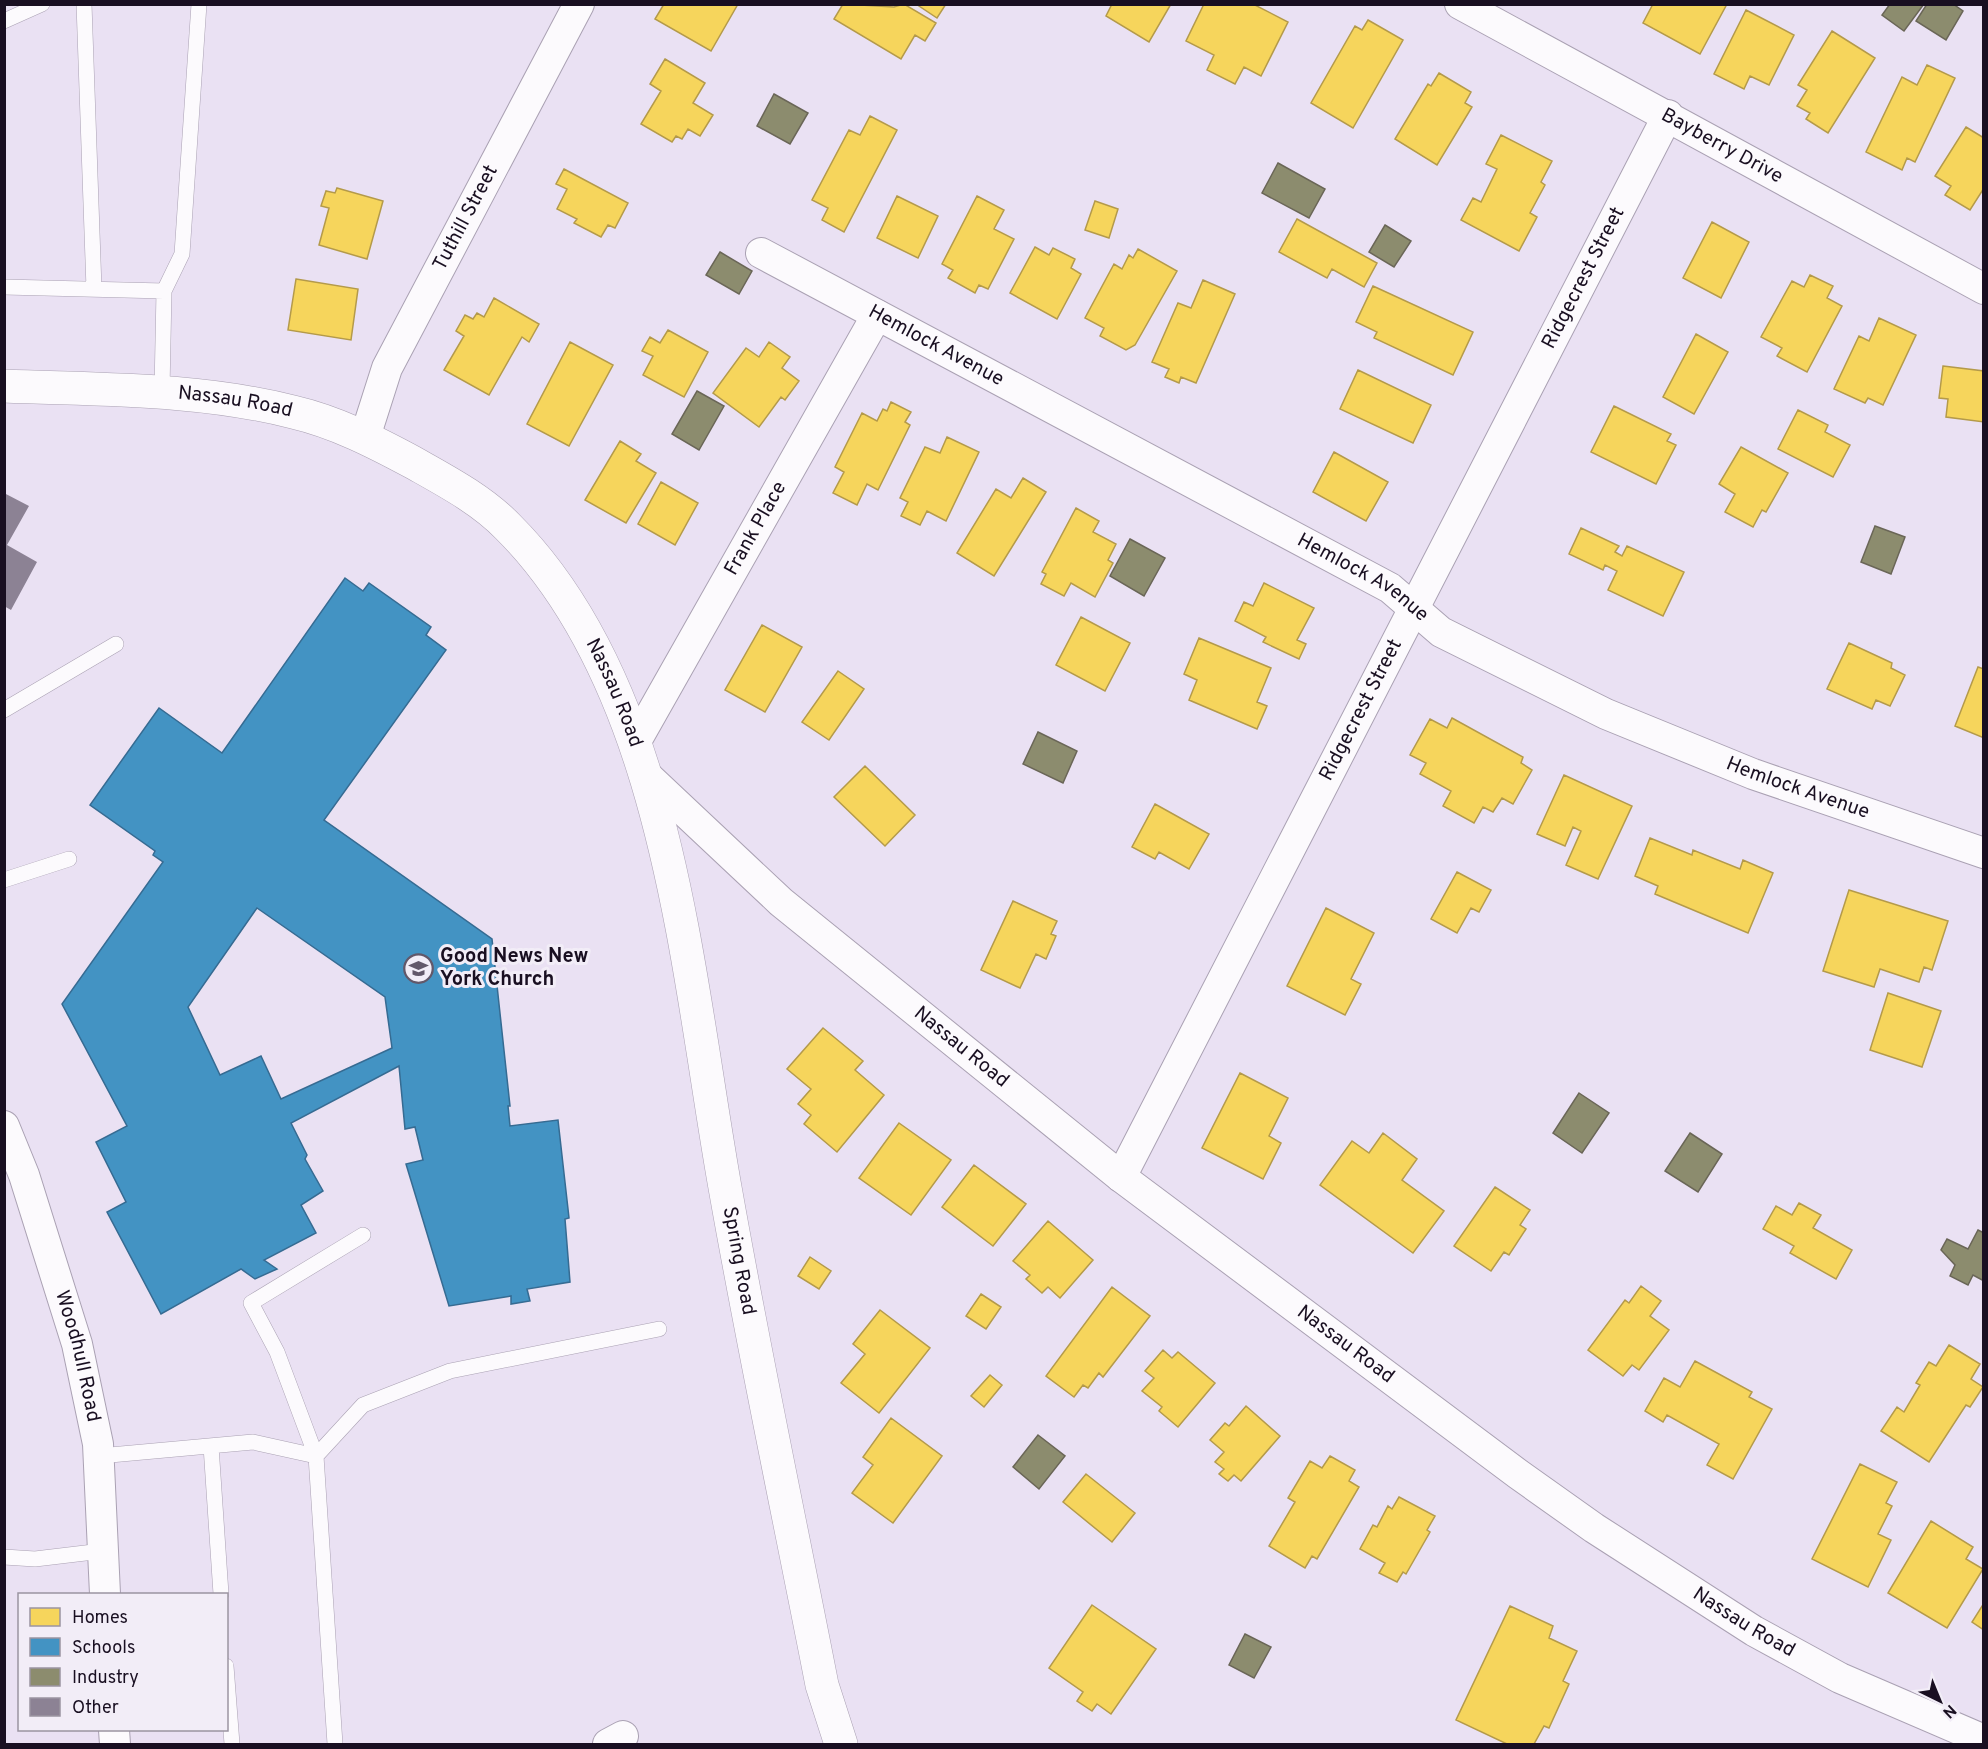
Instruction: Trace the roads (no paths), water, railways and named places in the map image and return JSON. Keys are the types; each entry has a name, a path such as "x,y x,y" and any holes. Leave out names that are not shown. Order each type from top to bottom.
{"main road":[{"name":"Nassau Road","path":"4,386 162,390 223,398 296,412 365,437 451,484 507,525 565,595 611,682 636,741 648,777"},
{"name":"Spring Road","path":"648,777 679,918 726,1195 822,1685 842,1744"}],"street":[{"name":"Tuthill Street","path":"365,437 387,368 579,4"},
{"name":"Bayberry Drive","path":"1460,4 1668,115 1983,289"},
{"name":"Ridgecrest Street","path":"1121,1177 1668,115"},
{"name":"Hemlock Avenue","path":"761,253 1380,582 1441,632 1606,714 1753,774 1983,854"},
{"name":"Frank Place","path":"636,741 877,315"},
{"name":"Nassau Road","path":"648,777 781,902 1121,1177 1330,1335 1594,1528 1773,1641 1840,1678 1983,1740"},
{"name":"Woodhull Road","path":"4,1126 24,1175 77,1344 99,1456 105,1593"}],"lane":[{"path":"4,21 42,4"},
{"path":"84,4 94,289"},
{"path":"162,390 164,291 182,254 199,4"},
{"path":"4,287 164,291"},
{"path":"4,710 116,644"},
{"path":"4,880 69,859"},
{"path":"335,1744 316,1456 278,1352 251,1304 363,1235"},
{"path":"316,1456 363,1405 450,1371 659,1329"},
{"path":"99,1456 253,1442 316,1456"},
{"path":"211,1446 221,1593"},
{"path":"4,1557 34,1558 102,1551"},
{"path":"228,1692 232,1744"}],"place":[{"name":"Good News New York Church","path":"419,968"}]}
